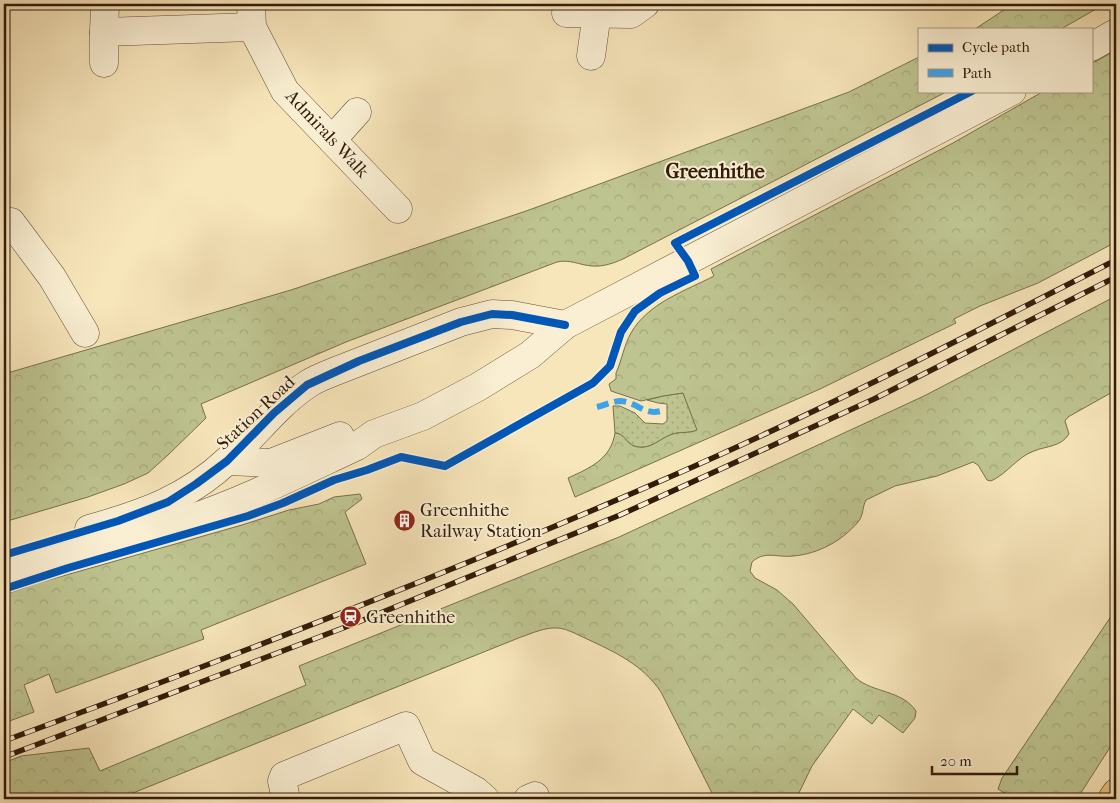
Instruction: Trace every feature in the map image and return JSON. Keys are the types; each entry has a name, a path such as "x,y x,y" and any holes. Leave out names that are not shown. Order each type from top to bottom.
{"main road":[{"path":"1112,799 1116,793"}],"street":[{"path":"104,63 105,4"},
{"path":"566,13 631,14 645,4"},
{"path":"591,56 597,13"},
{"name":"Admirals Walk","path":"104,32 252,15 285,91 398,209"},
{"path":"1092,46 1116,33"},
{"path":"565,325 1010,92"},
{"path":"332,140 357,112"},
{"path":"6,220 52,277 85,334"},
{"name":"Station Road","path":"4,555 153,509 183,494 227,461 274,413 307,385 359,361 461,322 492,314 512,315 565,325"},
{"name":"Station Road","path":"4,575 206,514 245,498 356,447 374,434 423,416 478,387 530,355 565,325"},
{"name":"Station Road","path":"227,461 271,463 337,436 374,434"},
{"path":"286,799 282,781 284,776 406,726 422,761 476,791 485,799"}],"green space":[{"path":"1013,4 1105,4 1063,28 977,28"},
{"path":"1116,50 1116,242 1038,283 980,306 954,319 956,323 820,389 575,497 568,478 598,462 609,450 615,433 621,435 634,446 644,447 673,434 697,430 683,393 641,401 611,391 609,384 616,379 616,373 631,333 647,314 668,299 714,276 711,269 953,143 1042,92 1092,92 1092,63"},
{"path":"918,58 918,92 946,92 623,259 596,266 566,261 557,262 346,342 201,404 206,418 148,473 88,497 4,522 4,374 291,290 529,210 849,92"},
{"path":"1116,296 1116,390 1068,417 1065,421 1069,434 1062,441 1028,454 991,481 987,480 978,465 973,462 937,476 895,486 866,500 858,522 837,541 811,553 787,556 767,555 757,558 752,562 750,571 755,578 777,590 793,604 856,678 871,687 903,699 916,711 915,718 903,733 879,715 872,724 853,709 812,766 796,799 715,799 661,692 646,674 628,660 597,644 569,631 548,628 521,637 118,799 4,799 4,763 21,756 89,748 100,771 306,685 299,666 619,537 924,396"},
{"path":"683,393 698,430 673,434 644,447 634,446 621,435 615,433 613,406 620,406 635,413 645,423 663,424 667,421 667,404 647,400"},
{"path":"360,494 362,499 345,512 366,564 201,630 204,639 56,693 49,674 24,685 34,712 4,723 4,595 38,583 289,510 319,504 334,497"},
{"path":"1116,609 1116,738 1077,799 1014,799 998,789 1002,778"}],"railway":[{"path":"4,741 340,613 590,512 728,451 840,398 1116,260"},
{"path":"4,757 356,623 620,515 874,399 1116,277"}],"marked path":[{"path":"597,407 621,401 633,404 647,411 657,412 664,410"}],"cycle path":[{"path":"4,589 68,568 248,516 283,503 334,480 401,457 445,466 593,383 610,366 621,332 635,311 660,293 695,276 688,261 675,243 970,92"},
{"path":"4,555 118,521 168,502 227,461 274,413 307,385 359,361 461,322 492,314 512,315 565,325"}],"place":[{"name":"Greenhithe Railway Station","path":"404,520"},
{"name":"Greenhithe","path":"350,617"}],"district":[{"name":"Greenhithe","path":"715,171"}]}
